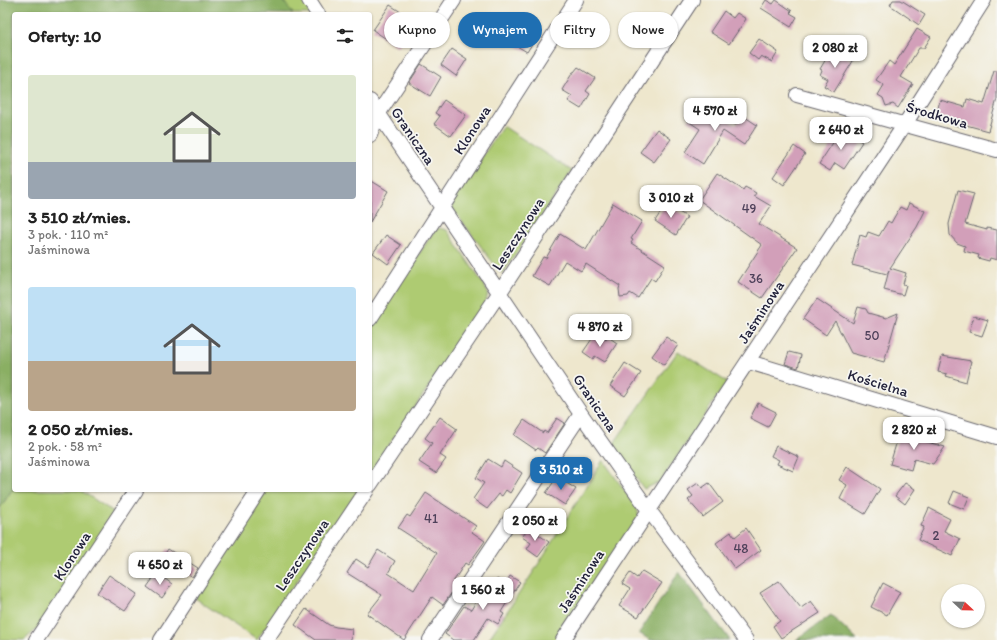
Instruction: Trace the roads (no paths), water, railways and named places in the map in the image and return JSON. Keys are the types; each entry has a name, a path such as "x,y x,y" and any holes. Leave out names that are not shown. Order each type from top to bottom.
{"street":[{"path":"309,0 316,12"},
{"path":"372,132 378,114 454,0"},
{"name":"Klonowa","path":"372,316 576,0"},
{"name":"Leszczynowa","path":"372,482 500,292 692,0"},
{"name":"Jaśminowa","path":"563,640 648,509 749,362 905,124 984,0"},
{"name":"Środkowa","path":"797,95 997,150"},
{"name":"Graniczna","path":"372,104 581,414 648,509 746,640"},
{"name":"Kościelna","path":"749,362 997,438"},
{"path":"430,640 581,414"},
{"name":"Klonowa","path":"36,640 135,492"},
{"path":"161,640 258,492"},
{"name":"Leszczynowa","path":"266,640 366,492"}]}
